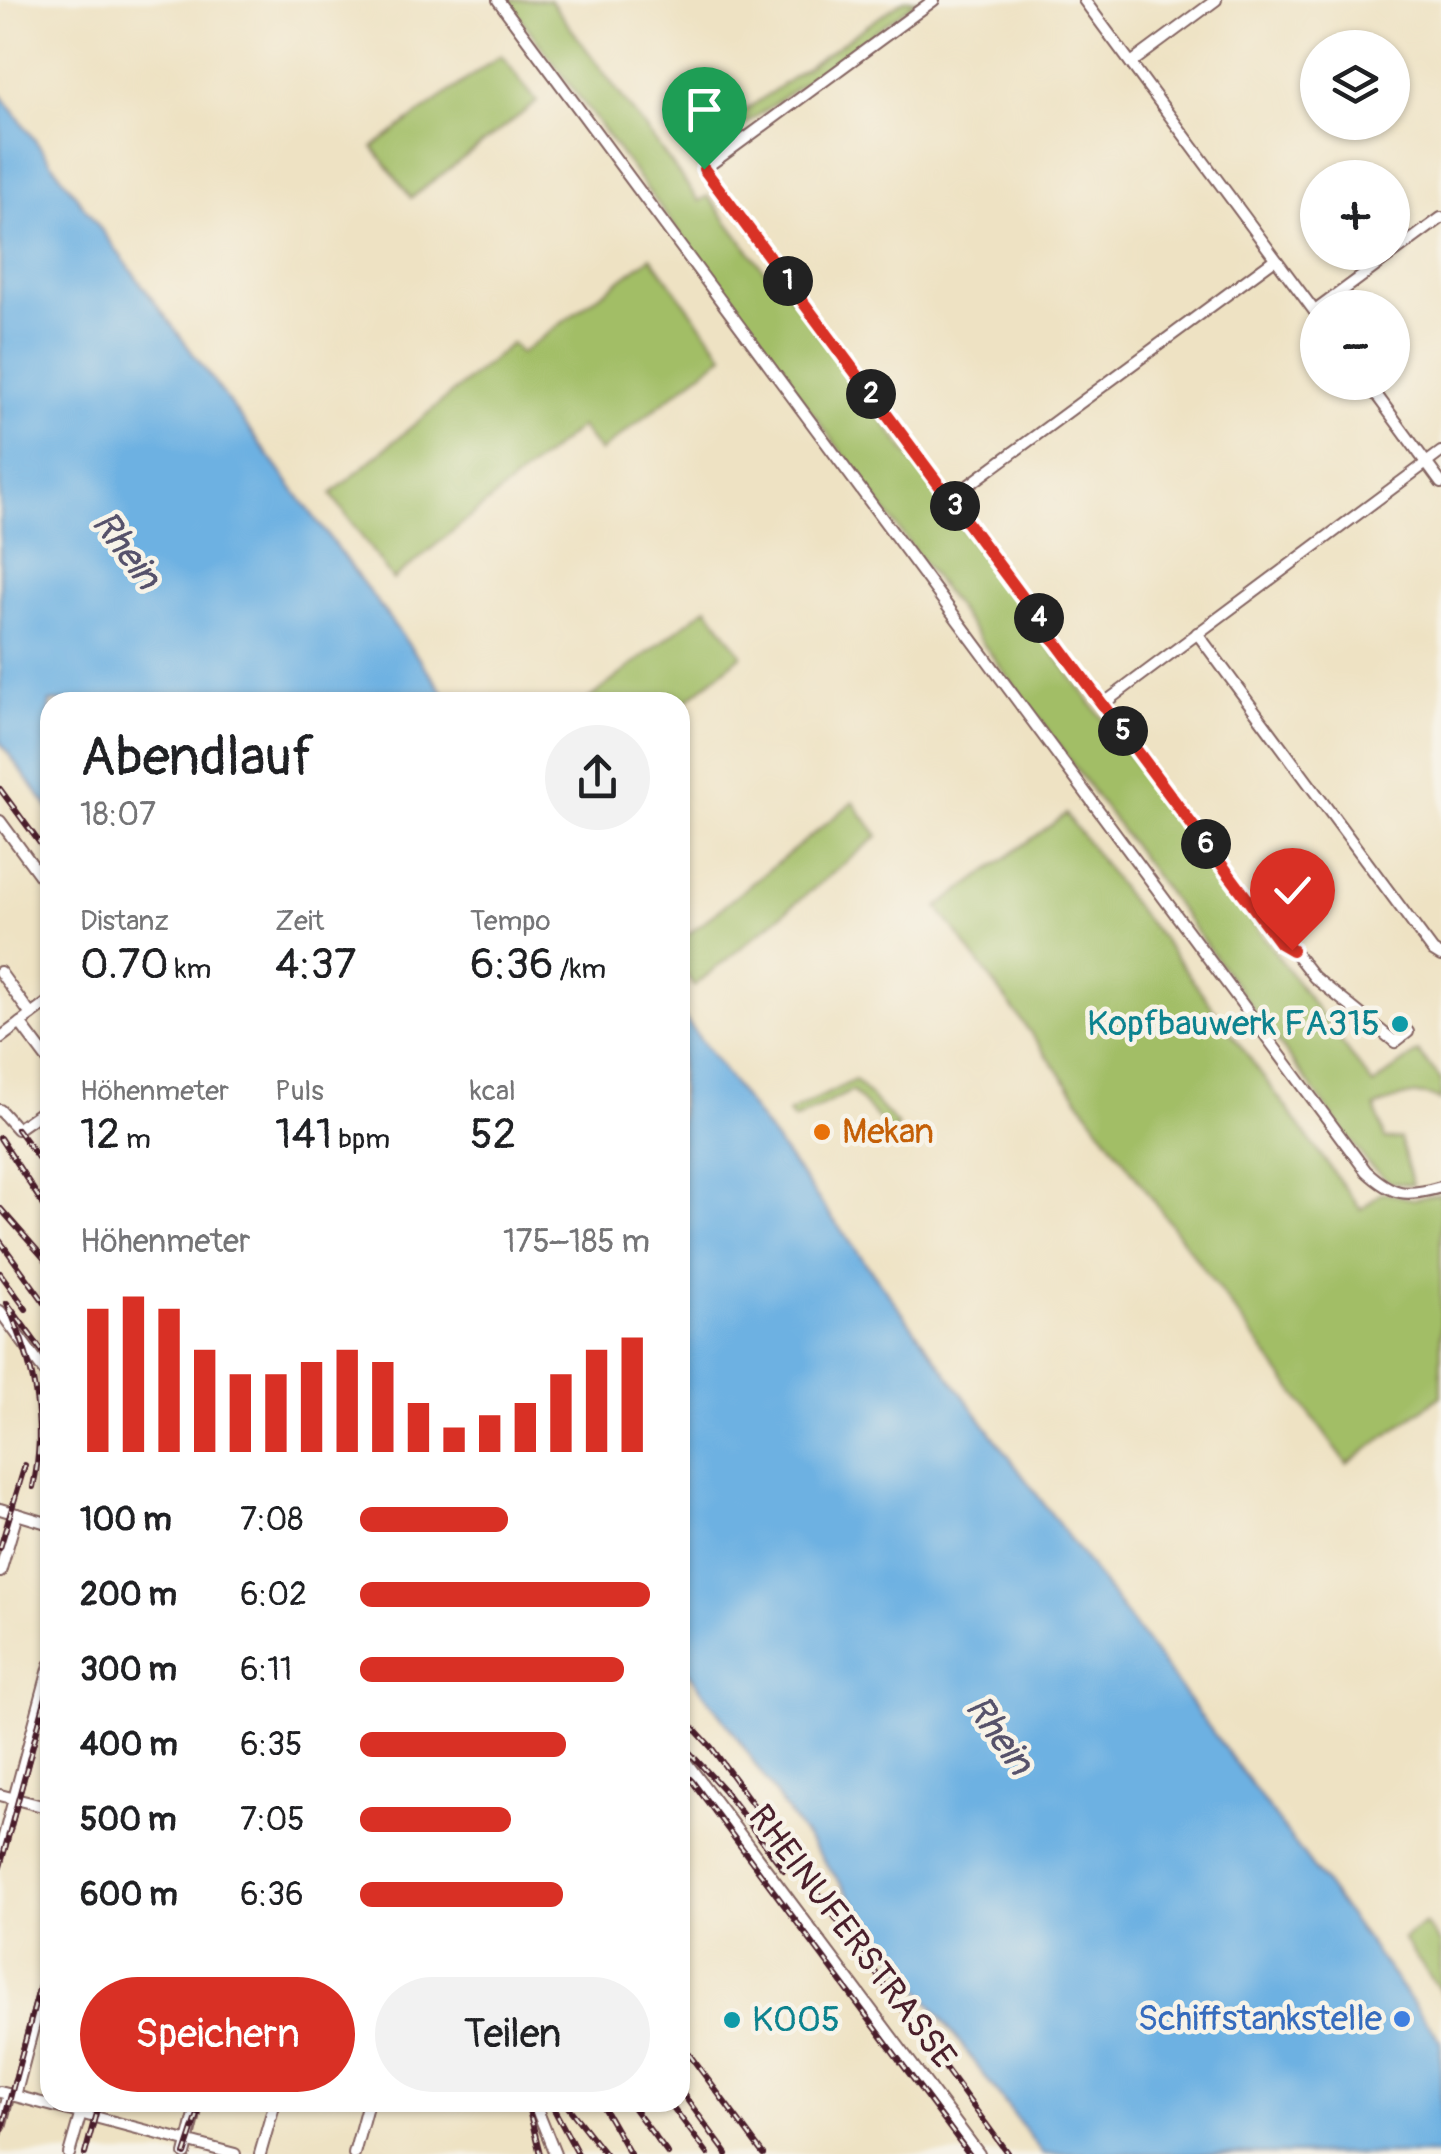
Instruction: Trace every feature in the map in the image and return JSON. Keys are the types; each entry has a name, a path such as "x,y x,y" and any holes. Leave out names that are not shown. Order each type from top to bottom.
{"street":[{"path":"498,0 1366,1171 1392,1192 1441,1187"},
{"path":"934,0 704,169 1280,943 1292,950 1314,977 1395,1042 1408,1032"},
{"path":"1084,0 1300,290"},
{"path":"1131,64 1216,0"},
{"path":"1345,290 1441,218"},
{"path":"950,500 1275,259"},
{"path":"1380,400 1441,482"},
{"path":"1102,704 1441,452"},
{"path":"1197,633 1433,951 1441,956"},
{"path":"0,821 40,875"},
{"path":"0,972 31,1015"},
{"path":"0,1038 40,1008"},
{"path":"20,1023 40,1050"},
{"path":"0,1110 17,1130 40,1113"},
{"path":"0,1312 40,1366"},
{"path":"0,1509 40,1521"},
{"path":"0,1572 16,1514"},
{"path":"0,1851 40,1702"},
{"name":"RHEINUFERSTRASSE","path":"690,1767 979,2154"},
{"path":"0,1795 40,1806"},
{"path":"0,2127 40,1995"},
{"path":"8,2094 40,2100"},
{"path":"70,2154 82,2112"},
{"path":"96,2112 235,2154"},
{"path":"185,2154 195,2112"},
{"path":"260,2154 271,2112"},
{"path":"354,2154 365,2112"},
{"path":"538,2112 554,2154"}],"green space":[{"path":"507,0 550,0 699,201 708,196 767,274 772,271 1373,1085 1418,1052 1441,1080 1441,1101 1417,1095 1375,1107 1385,1139 1400,1139 1413,1185 1389,1182 1368,1164"},
{"path":"904,0 919,0 714,147 707,137"},
{"path":"501,55 537,102 411,198 373,147"},
{"path":"651,257 724,355 600,452 580,427 393,580 331,494 512,343 520,354"},
{"path":"707,607 742,655 690,698 690,692 598,692"},
{"path":"853,802 878,836 694,986 690,980 690,933"},
{"path":"1066,814 1361,1210 1382,1192 1414,1199 1441,1194 1441,1396 1347,1464 938,907"},
{"path":"855,1080 898,1126 891,1133 852,1091 794,1120 788,1113"},
{"path":"1425,1923 1441,1945 1441,1992 1403,1939"}],"water":[{"name":"Rhein","path":"0,93 444,692 40,692 40,796 0,742"},
{"name":"Rhein","path":"690,1026 1441,2041 1441,2154 1043,2154 788,1813 690,1674"}],"railway":[{"path":"0,789 40,843"},
{"path":"17,1129 39,1159"},
{"path":"0,1138 40,1200"},
{"path":"0,1208 40,1254"},
{"path":"0,1241 40,1296"},
{"path":"0,1273 26,1309"},
{"path":"33,1487 39,1439 35,1393 31,1370 7,1303 40,1348"},
{"path":"0,1548 25,1465"},
{"path":"0,1867 40,1719"},
{"path":"690,1724 711,1747 1008,2154"},
{"path":"690,1753 724,1790 784,1870"},
{"path":"690,1779 969,2154"},
{"path":"0,2136 40,1986"},
{"path":"690,2055 763,2154"},
{"path":"690,2104 727,2154"},
{"path":"85,2154 96,2112"},
{"path":"185,2154 199,2112"},
{"path":"530,2112 540,2154"},
{"path":"555,2112 578,2154"},
{"path":"572,2112 605,2154"},
{"path":"606,2112 630,2154"},
{"path":"636,2112 668,2154"},
{"path":"676,2112 708,2154"}],"place":[{"name":"Kopfbauwerk FA315","path":"1400,1024"},
{"name":"Mekan","path":"822,1132"},
{"name":"Schiffstankstelle","path":"1402,2019"},
{"name":"K005","path":"732,2020"}],"route":[{"path":"704,169 1280,943 1292,950"}]}
